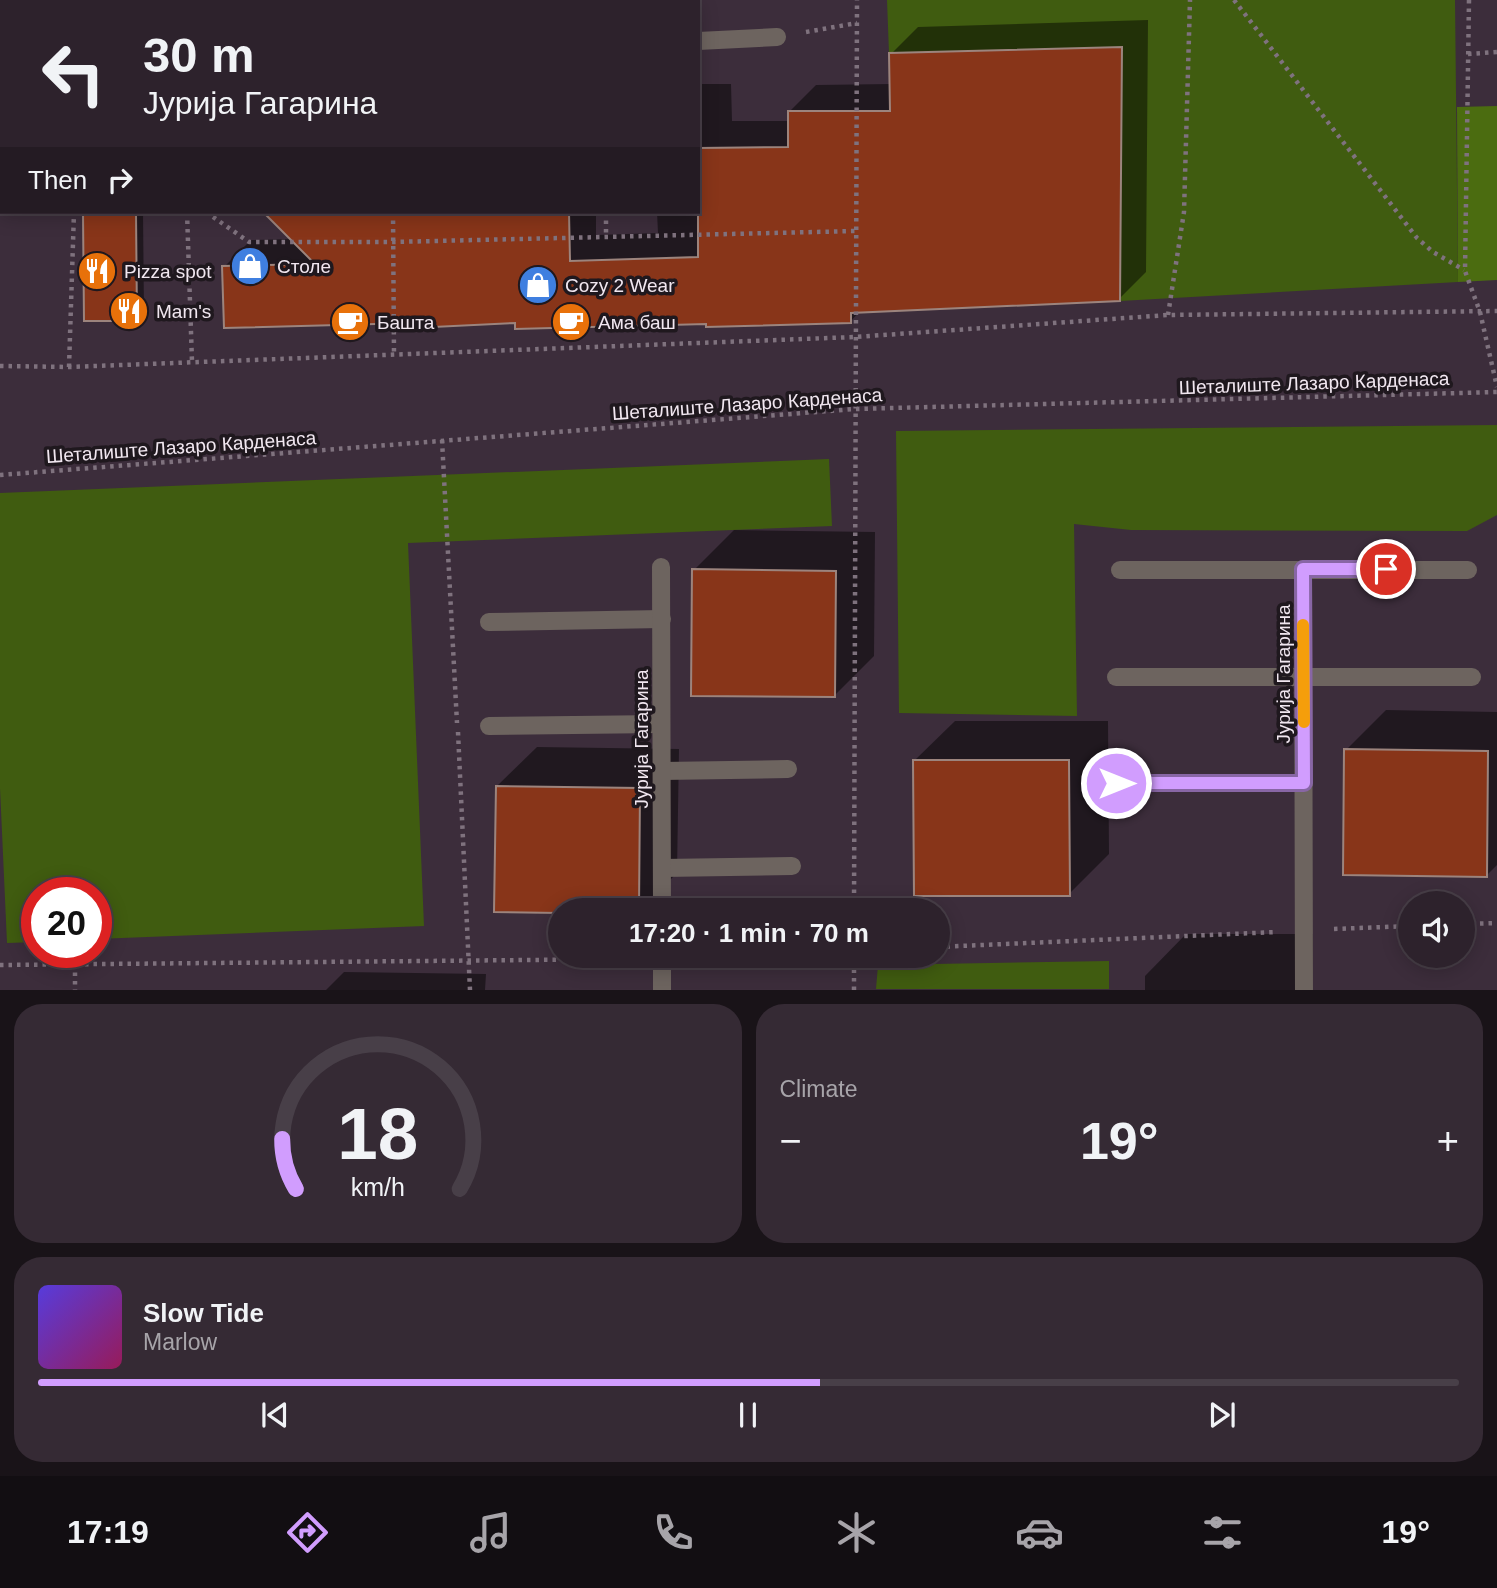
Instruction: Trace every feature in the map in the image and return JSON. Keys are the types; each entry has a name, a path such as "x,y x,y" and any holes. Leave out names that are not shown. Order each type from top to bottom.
{"street":[{"path":"700,40 777,37"},
{"name":"Јурија Гагарина","path":"661,567 662,898"},
{"name":"Јурија Гагарина","path":"1303,569 1304,989"},
{"path":"1120,570 1468,570"},
{"path":"489,622 662,618"},
{"path":"1116,677 1472,677"},
{"path":"489,726 662,724"},
{"path":"662,771 788,769"},
{"path":"1116,783 1304,783"},
{"path":"662,868 793,866"},
{"path":"662,968 662,989"}],"path":[{"path":"854,898 857,0"},
{"path":"1168,316 1184,212 1190,0"},
{"path":"1234,0 1417,238 1433,252 1465,271"},
{"path":"1462,0 1469,10"},
{"path":"1469,0 1465,271 1480,312 1497,389"},
{"path":"777,37 857,23"},
{"path":"1468,54 1497,52"},
{"path":"69,367 74,214"},
{"path":"187,214 192,362"},
{"path":"209,214 249,242 393,242 856,231"},
{"path":"393,214 394,355"},
{"path":"606,214 606,237"},
{"path":"0,366 69,367 855,337 1168,316 1497,311"},
{"name":"Шеталиште Лазаро Карденаса","path":"0,475 855,409 1497,389"},
{"path":"442,440 470,989"},
{"path":"1475,924 1497,923"},
{"path":"950,946 1398,927"},
{"path":"112,964 548,959"},
{"path":"0,965 21,965"},
{"path":"75,968 75,989"},
{"path":"854,968 854,989"}],"green space":[{"path":"887,0 1455,0 1458,282 1120,301 1122,47 889,53"},
{"path":"1497,106 1497,280 1458,282 1457,107"},
{"path":"1497,425 1497,515 1467,531 1131,530 1074,524 1077,716 899,713 896,431"},
{"path":"829,459 832,526 408,543 424,926 112,938 112,877 21,877 21,943 7,943 0,788 0,493"},
{"path":"1109,961 1109,989 876,989 878,968 950,968 950,964"}],"building":[{"path":"1122,47 1120,301 851,313 851,323 515,329 515,323 413,328 413,323 224,328 222,266 315,264 265,214 569,214 570,261 698,257 700,148 788,147 788,111 890,111 889,53"},
{"path":"83,214 136,214 137,321 84,321"},
{"path":"692,569 836,571 835,697 691,696"},
{"path":"1344,749 1488,751 1487,877 1343,875"},
{"path":"913,760 1069,760 1070,896 914,896"},
{"path":"496,786 640,788 639,898 548,898 548,913 494,912"}],"slow traffic":[{"path":"1303,625 1304,722"}],"place":[{"name":"Столе","path":"250,266"},
{"name":"Pizza spot","path":"97,271"},
{"name":"Cozy 2 Wear","path":"538,285"},
{"name":"Mam's","path":"129,311"},
{"name":"Башта","path":"350,322"},
{"name":"Ама баш","path":"571,322"}],"route":[{"path":"1116,783 1304,783 1303,569 1386,569"}]}
